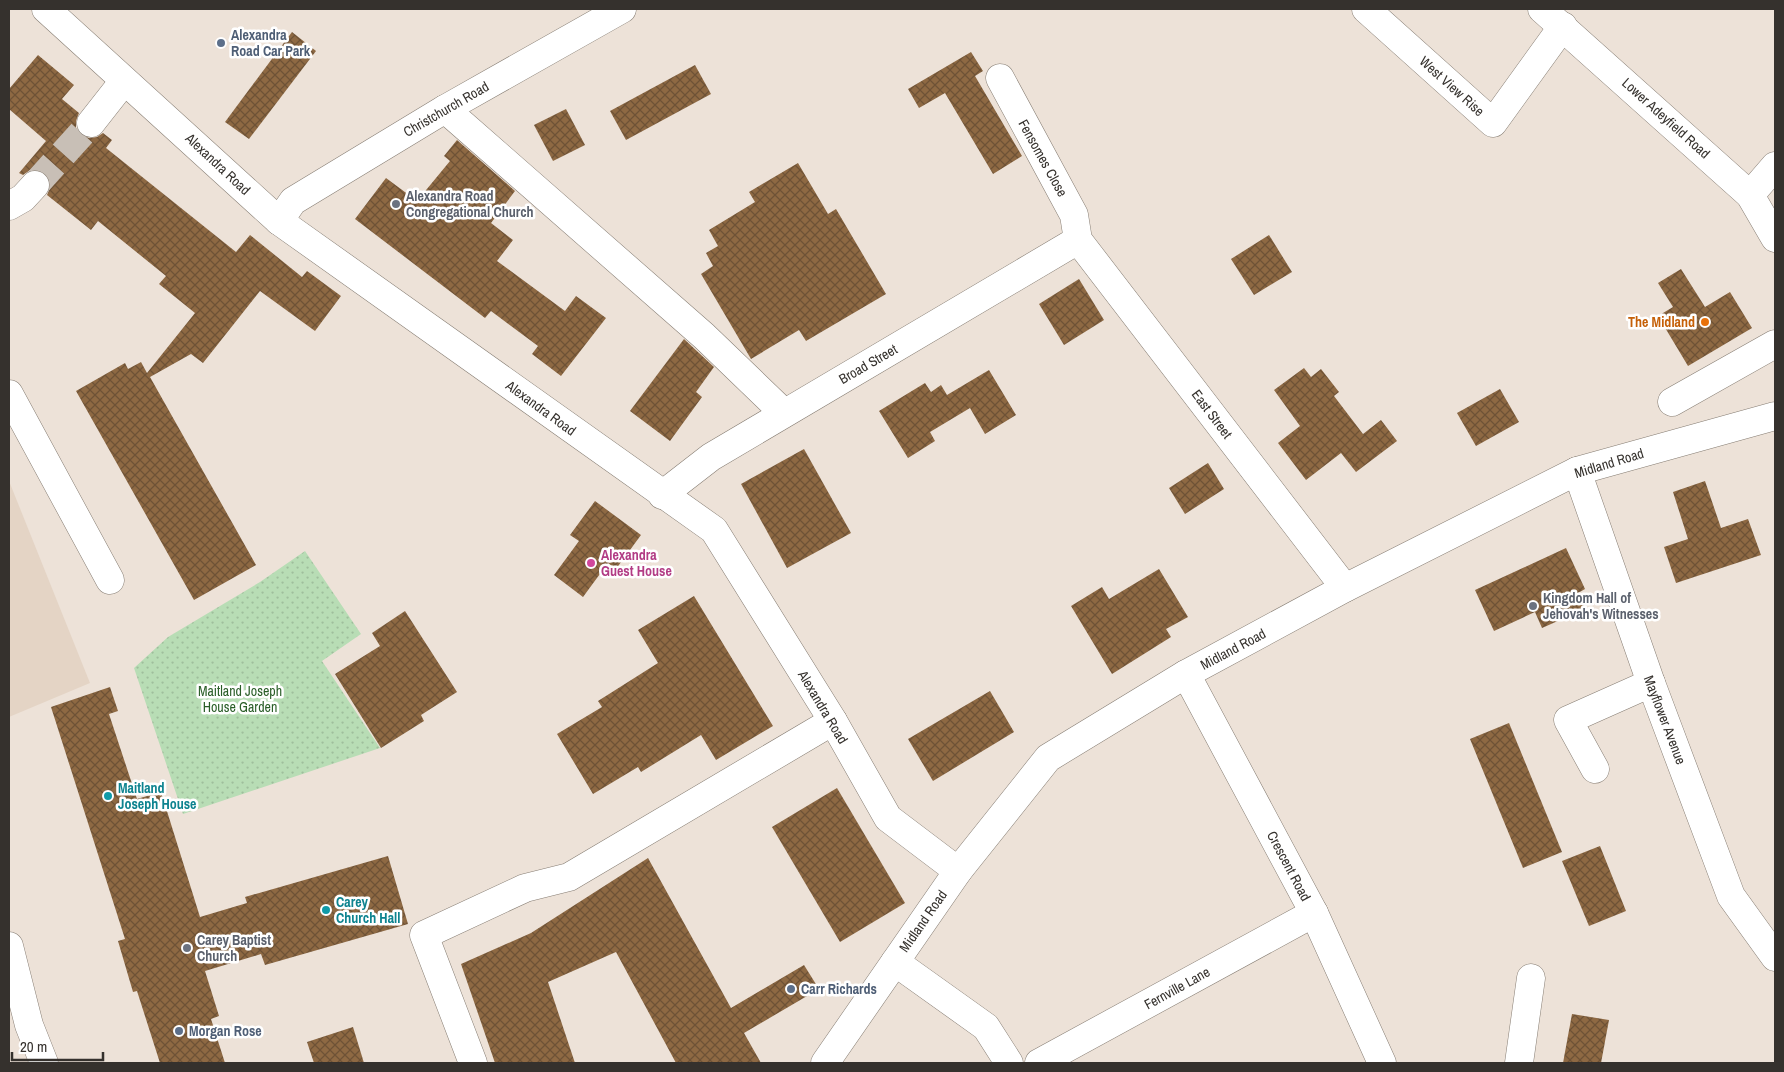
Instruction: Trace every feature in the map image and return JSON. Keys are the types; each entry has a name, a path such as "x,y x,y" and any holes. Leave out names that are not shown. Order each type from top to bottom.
{"street":[{"name":"Alexandra Road","path":"46,9 279,220 714,530 833,721 888,818 958,871"},
{"name":"Christchurch Road","path":"279,220 293,201 445,109 622,9"},
{"name":"West View Rise","path":"1366,9 1493,123 1564,26"},
{"name":"Lower Adeyfield Road","path":"1542,9 1564,26 1750,194 1775,238"},
{"name":"Fensomes Close","path":"1000,78 1074,215 1078,240"},
{"path":"91,123 124,81"},
{"path":"445,109 704,336 784,413"},
{"path":"1750,194 1775,166"},
{"path":"9,206 23,198 36,185"},
{"name":"Broad Street","path":"662,494 711,457 1078,240"},
{"name":"East Street","path":"1078,240 1345,588"},
{"path":"1672,402 1775,344"},
{"path":"9,394 110,580"},
{"name":"Midland Road","path":"825,1063 958,871 1048,758 1186,674 1345,588 1577,471 1775,416"},
{"name":"Mayflower Avenue","path":"1577,471 1651,683 1732,896 1775,957"},
{"name":"Crescent Road","path":"1186,674 1314,913 1382,1063"},
{"path":"1595,769 1568,720 1651,683"},
{"path":"473,1063 424,935 525,888 569,878 833,721"},
{"name":"Fernville Lane","path":"1039,1063 1314,913"},
{"path":"9,946 19,1028 44,1063"},
{"path":"895,962 986,1027 1010,1063"},
{"path":"1519,1063 1530,978"}],"shaded area":[{"path":"9,481 90,683 9,717"}],"green space":[{"name":"Maitland Joseph House Garden","path":"305,551 361,634 322,661 380,748 183,814 134,668 168,637 260,582"}],"building":[{"path":"292,32 316,51 249,139 225,122"},
{"path":"971,52 983,71 975,76 1022,156 993,174 945,93 919,108 908,89"},
{"path":"38,55 74,85 62,99 79,113 76,128 81,135 89,138 97,137 103,133 112,140 106,148 236,252 250,235 302,277 307,271 341,296 315,331 260,291 203,363 191,354 150,377 256,565 194,600 76,391 125,363 128,369 141,362 147,373 195,313 159,284 166,276 98,221 91,230 47,195 50,181 45,173 38,170 30,170 23,175 19,173 46,141 9,109 9,89"},
{"path":"695,65 711,94 626,140 610,111"},
{"path":"566,109 585,145 553,161 534,125"},
{"path":"457,140 515,191 491,223 513,240 497,261 565,311 576,296 606,318 561,376 532,354 538,346 491,311 485,318 355,219 386,178 417,201 450,161 444,156"},
{"path":"798,163 828,214 836,209 886,294 806,341 799,330 751,359 701,274 713,266 706,253 718,246 709,230 755,202 749,192"},
{"path":"1269,235 1292,272 1254,295 1231,259"},
{"name":"The Midland","path":"1681,269 1705,307 1730,292 1752,328 1688,366 1658,316 1673,307 1658,283"},
{"path":"1079,279 1104,320 1064,345 1039,304"},
{"path":"684,339 714,367 696,392 702,397 670,441 630,411"},
{"path":"1304,368 1311,377 1321,369 1339,392 1334,396 1363,434 1381,420 1397,441 1356,472 1341,453 1306,480 1278,443 1300,426 1274,390"},
{"path":"989,370 1016,415 985,434 970,408 930,432 935,441 908,458 879,411 925,383 931,392 941,385 947,395"},
{"path":"1500,389 1519,422 1476,446 1457,413"},
{"path":"804,449 851,533 787,568 741,484"},
{"path":"1208,463 1224,489 1185,514 1169,488"},
{"path":"1705,481 1721,528 1748,519 1761,555 1676,583 1664,547 1688,539 1673,492"},
{"path":"595,501 641,535 616,569 608,563 583,597 554,575 579,541 570,535"},
{"path":"1566,548 1585,589 1578,593 1585,609 1542,628 1535,612 1494,631 1475,590"},
{"path":"1159,569 1188,617 1166,629 1171,637 1112,674 1071,606 1102,587 1109,599"},
{"path":"694,596 773,726 716,760 701,735 641,772 638,767 593,794 557,734 602,707 598,701 658,663 638,630"},
{"path":"405,611 457,692 421,715 424,721 381,748 335,674 380,646 372,633"},
{"path":"110,687 118,711 109,714 137,799 161,792 200,917 247,903 245,897 388,856 408,924 265,965 261,954 205,971 219,1016 211,1019 225,1063 160,1063 137,991 133,992 118,941 125,939 51,707"},
{"path":"990,691 1014,732 933,781 908,739"},
{"path":"1509,723 1562,852 1523,868 1470,739"},
{"path":"837,788 905,903 840,942 772,827"},
{"path":"1600,846 1626,911 1589,926 1562,861"},
{"path":"648,858 731,1008 804,965 819,989 744,1033 761,1063 676,1063 616,952 548,982 575,1063 495,1063 461,964 531,933"},
{"path":"1572,1014 1609,1020 1601,1063 1563,1063"},
{"path":"353,1027 364,1063 314,1063 307,1042"}],"tunnel":[{"path":"35,185 91,123"}],"place":[{"name":"Alexandra Road Car Park","path":"221,43"},
{"name":"Alexandra Road Congregational Church","path":"396,204"},
{"name":"The Midland","path":"1705,322"},
{"name":"Alexandra Guest House","path":"591,563"},
{"name":"Kingdom Hall of Jehovah's Witnesses","path":"1533,606"},
{"name":"Maitland Joseph House","path":"108,796"},
{"name":"Carey Church Hall","path":"326,910"},
{"name":"Carey Baptist Church","path":"187,948"},
{"name":"Carr Richards","path":"791,989"},
{"name":"Morgan Rose","path":"179,1031"}]}
